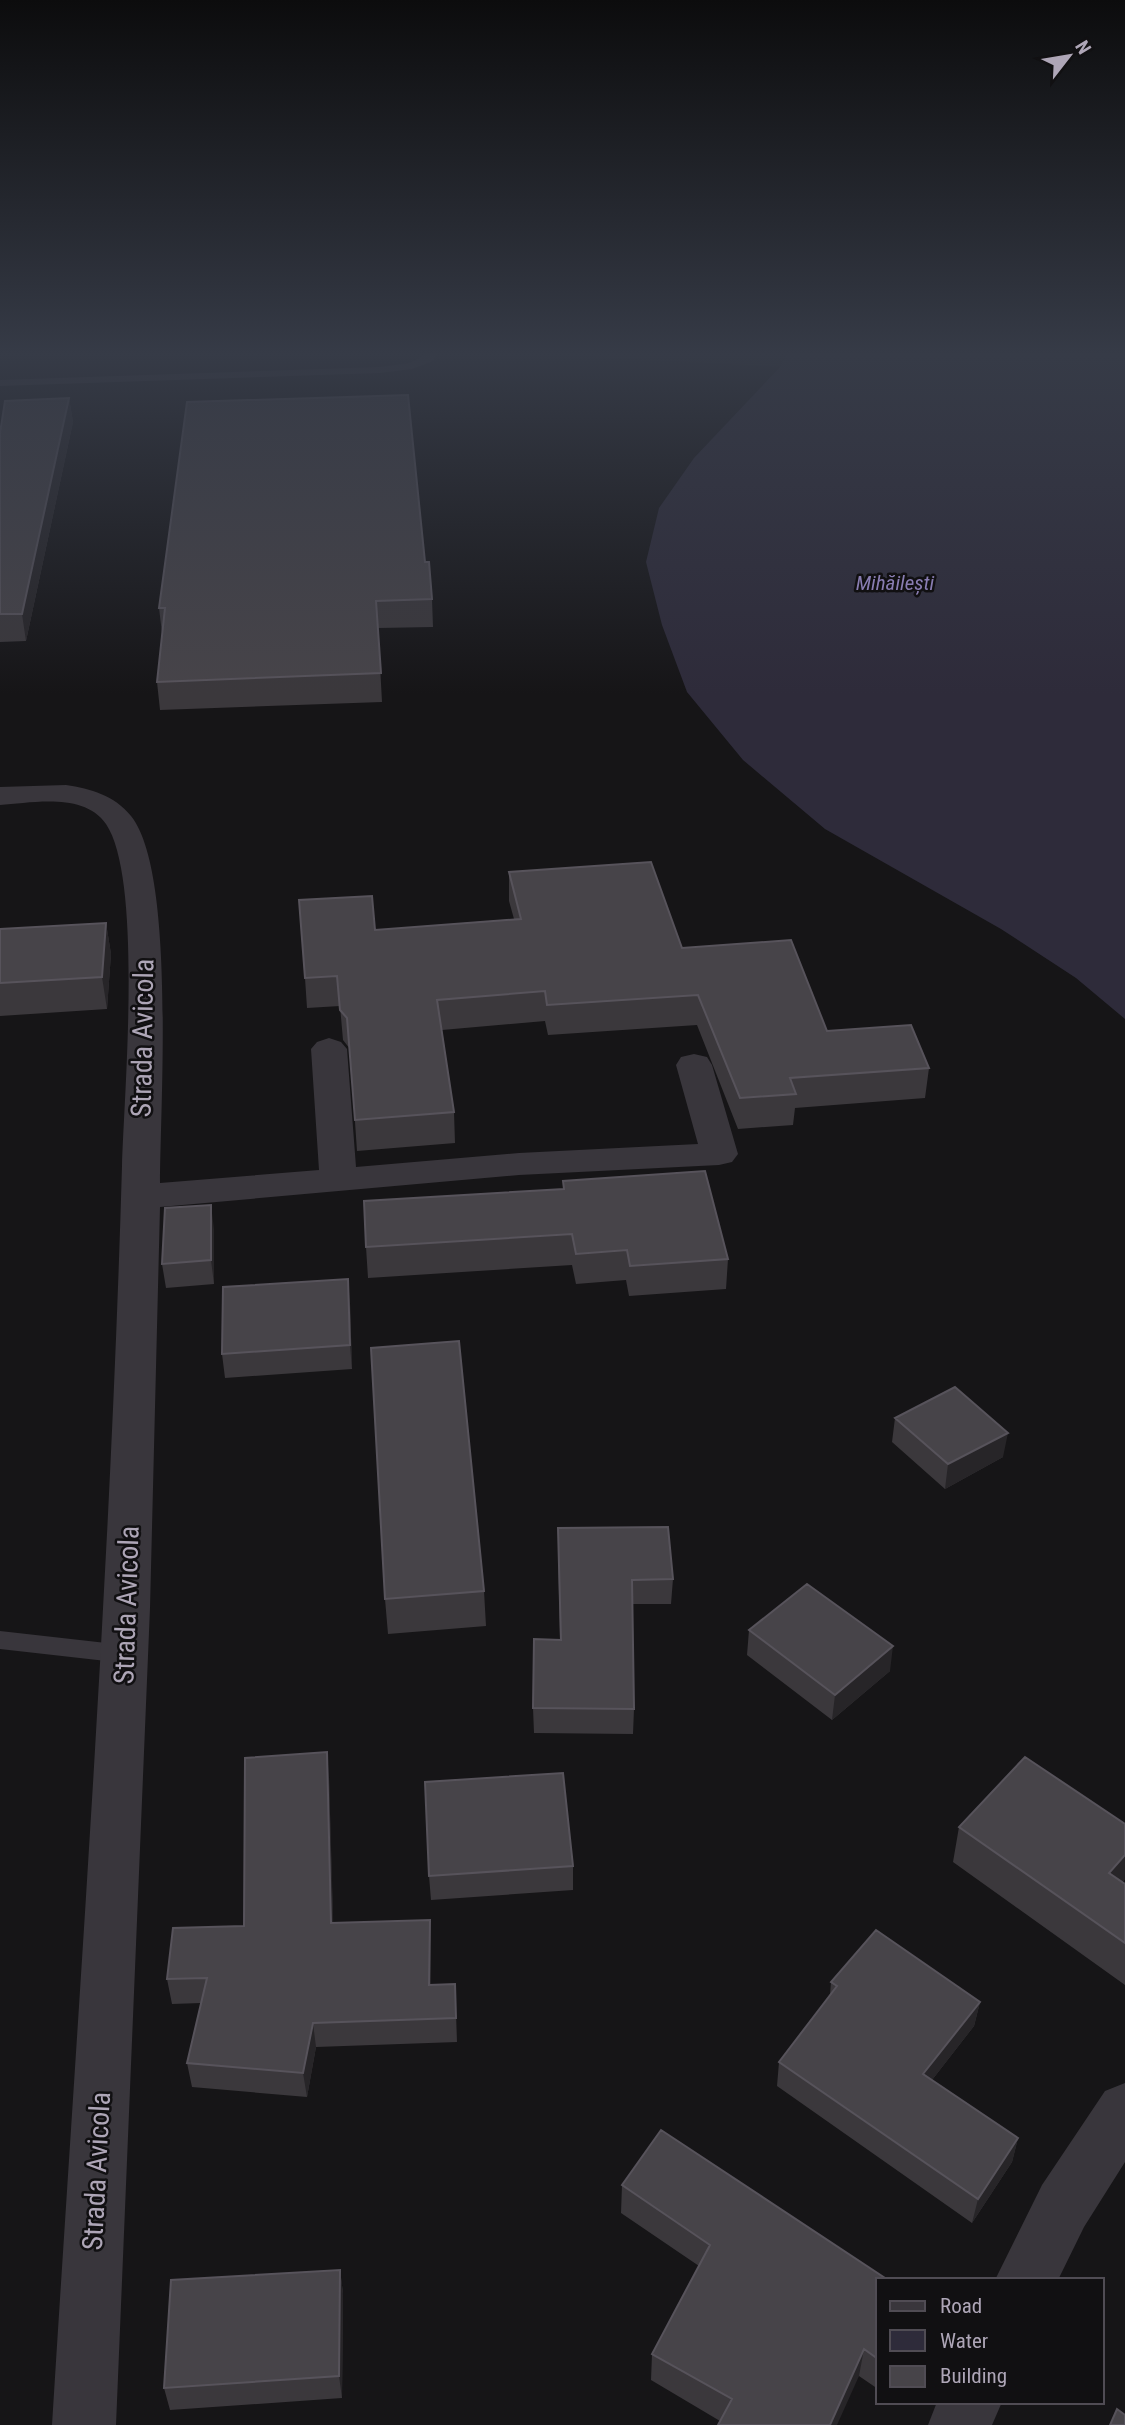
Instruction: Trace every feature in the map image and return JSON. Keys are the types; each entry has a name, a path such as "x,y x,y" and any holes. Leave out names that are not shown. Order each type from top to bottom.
{"street":[{"name":"Strada Avicola","path":"0,796 61,793 93,799 121,823 134,859 144,925 141,1197 124,1654 83,2425"},
{"path":"329,1048 338,1180"},
{"path":"141,1197 519,1164 719,1154 694,1065"},
{"path":"1027,2278 1063,2206 1125,2110"},
{"path":"960,2425 969,2404"}],"lane":[{"path":"0,1640 124,1654"}],"water":[{"name":"Mihăilești","path":"688,467 1125,467 1125,1019 1076,978 1001,929 825,829 743,760 687,692 662,625 646,562 659,508"}],"building":[{"path":"0,467 54,467 22,614 0,614"},
{"path":"178,467 415,467 425,562 429,562 432,599 376,601 381,673 157,682 165,608 159,608"},
{"path":"651,862 682,948 791,940 827,1031 911,1025 929,1068 790,1078 796,1094 740,1098 698,995 547,1005 545,991 437,1000 454,1112 355,1120 347,1018 340,1010 337,976 305,978 299,900 372,896 375,930 521,919 509,872"},
{"path":"106,923 102,977 0,983 0,929"},
{"path":"705,1171 728,1259 630,1266 627,1250 576,1254 572,1234 366,1247 364,1201 564,1189 563,1181"},
{"path":"211,1205 211,1260 162,1264 165,1208"},
{"path":"348,1279 350,1345 222,1354 223,1287"},
{"path":"459,1341 484,1591 385,1599 371,1348"},
{"path":"955,1387 1008,1433 948,1464 895,1418"},
{"path":"668,1527 673,1579 632,1580 634,1709 533,1708 534,1639 561,1640 558,1528"},
{"path":"807,1584 893,1646 835,1695 749,1630"},
{"path":"327,1752 331,1923 430,1920 429,1985 455,1984 456,2018 313,2023 303,2073 187,2063 207,1978 167,1979 173,1928 244,1926 245,1758"},
{"path":"1025,1757 1125,1824 1125,1855 1109,1873 1125,1884 1125,1943 959,1827"},
{"path":"563,1773 573,1866 429,1876 425,1782"},
{"path":"876,1930 980,2002 923,2074 1018,2138 978,2199 779,2062 837,1986 831,1982"},
{"path":"661,2130 885,2278 876,2278 876,2358 864,2349 830,2425 718,2425 732,2399 652,2354 710,2245 622,2185"},
{"path":"340,2270 339,2376 164,2388 171,2280"},
{"path":"1117,2409 1125,2415 1125,2425 1110,2425"}]}
